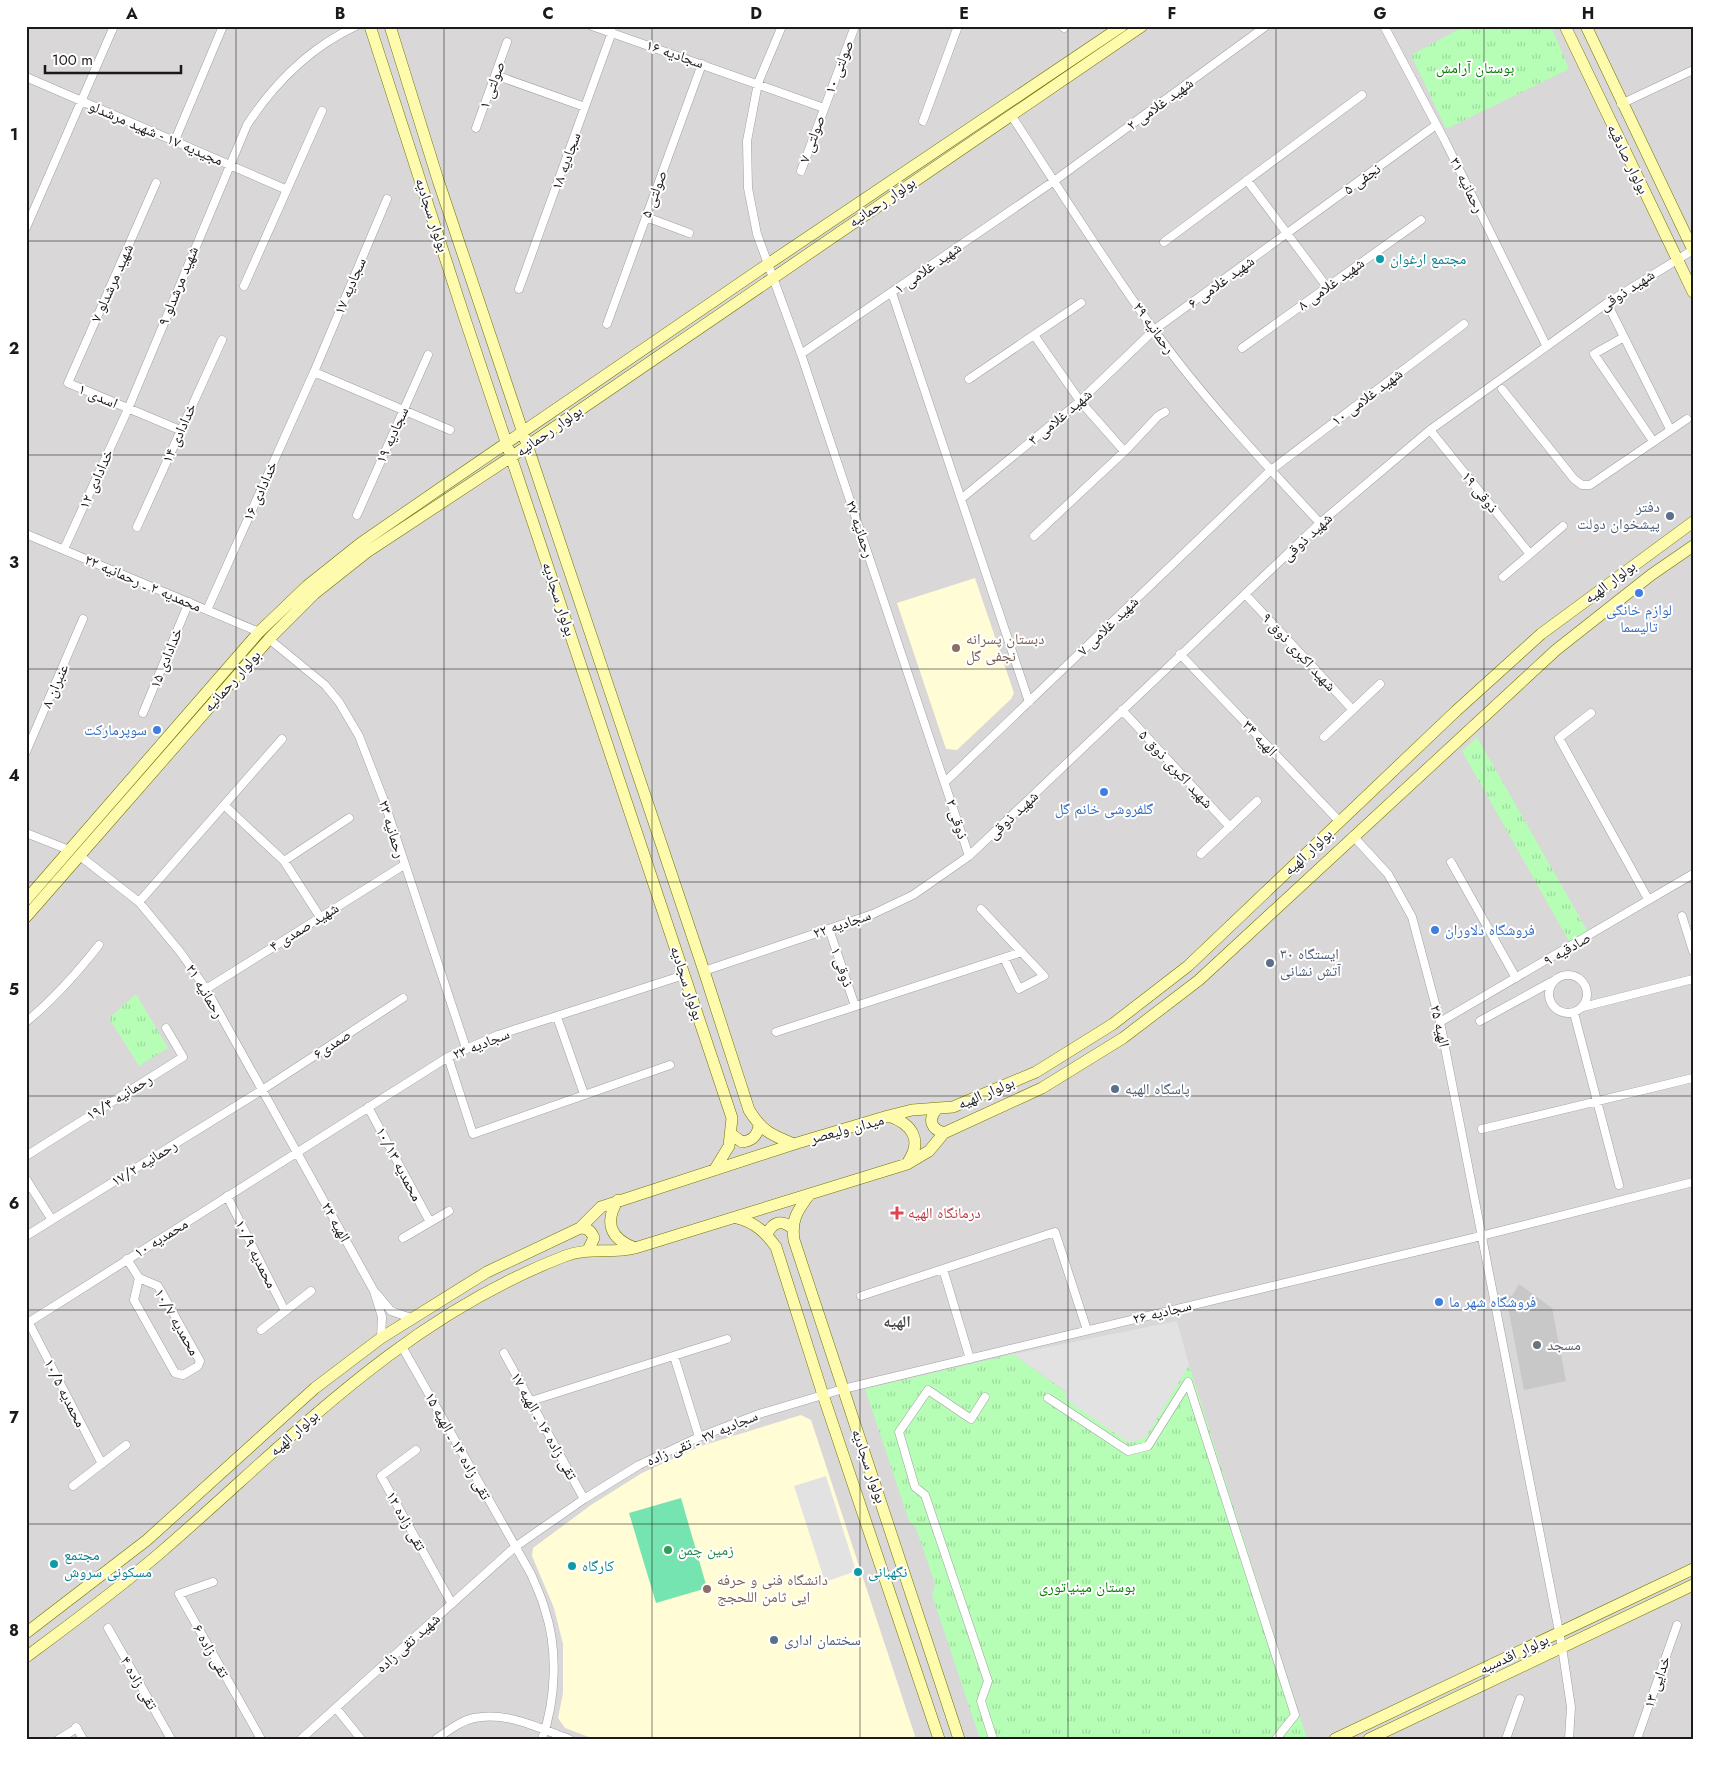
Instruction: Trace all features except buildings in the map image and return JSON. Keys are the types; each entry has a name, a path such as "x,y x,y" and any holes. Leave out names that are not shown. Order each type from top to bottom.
{"main road":[{"name":"بولوار سجادیه","path":"370,26 511,457 732,1118 732,1134 725,1156 714,1169"},
{"name":"بولوار سجادیه","path":"390,26 438,180 524,432 749,1110 758,1126"},
{"name":"بولوار رحمانیه","path":"26,900 75,853 269,639 314,594 367,552 528,446 773,276 1008,110 1122,26"},
{"name":"بولوار رحمانیه","path":"26,917 75,853 259,632 307,586 361,543 768,264 1142,26"},
{"name":"بولوار صادقیه","path":"1565,26 1693,292"},
{"name":"بولوار صادقیه","path":"1586,26 1621,104 1693,250"},
{"name":"بولوار الهیه","path":"888,1116 912,1110 936,1110 953,1107 1036,1072 1113,1024 1188,966 1456,711 1541,634 1693,522"},
{"name":"بولوار الهیه","path":"906,1164 929,1151 944,1133 1042,1088 1123,1038 1199,980 1556,650 1651,575 1693,546"},
{"path":"1340,822 1353,836"},
{"path":"936,1110 931,1116 931,1124 936,1131 944,1133"},
{"name":"میدان ولیعصر","path":"580,1228 601,1207 618,1200 888,1116 902,1121 910,1128 914,1136 913,1155 906,1164"},
{"path":"732,1134 736,1139 748,1141 758,1132 758,1126"},
{"path":"758,1126 772,1136 794,1144"},
{"path":"580,1228 586,1228 592,1232 594,1238 588,1250 619,1252 809,1196 906,1164"},
{"path":"767,1235 770,1227 777,1222 786,1223 792,1228 798,1210 809,1196"},
{"path":"618,1200 612,1210 610,1223 614,1235 623,1244 635,1248"},
{"name":"بولوار سجادیه","path":"735,1218 753,1222 767,1235 776,1247 822,1395 939,1739"},
{"name":"بولوار الهیه","path":"26,1633 147,1540 315,1388 381,1338 487,1272 580,1228"},
{"name":"بولوار سجادیه","path":"792,1228 794,1240 959,1739"},
{"name":"بولوار الهیه","path":"26,1657 98,1605 160,1554 327,1403 401,1345 448,1314 505,1283 567,1255 588,1250"},
{"name":"بولوار اقدسیه","path":"1335,1739 1693,1569"},
{"name":"بولوار اقدسیه","path":"1369,1739 1693,1585"}],"street":[{"path":"26,228 114,26"},
{"path":"175,140 223,26"},
{"name":"شهید مرشدلو ۹","path":"128,409 229,163 247,125 272,90 311,52 356,26"},
{"name":"سجادیه ۱۶","path":"592,26 758,83 824,108"},
{"name":"رحمانیه ۲۷","path":"782,26 758,83 747,142 748,188 757,234 801,354 945,782"},
{"name":"صولتی ۱۰","path":"824,108 855,26"},
{"path":"923,121 958,26"},
{"name":"شهید غلامی ۲","path":"1054,181 1266,26"},
{"name":"رحمانیه ۳۱","path":"1384,26 1436,125 1546,345"},
{"name":"سجادیه ۱۸","path":"519,289 612,32"},
{"name":"صولتی ۱","path":"476,128 508,42"},
{"name":"صولتی ۵","path":"607,324 702,64"},
{"path":"1621,104 1693,70"},
{"path":"495,75 585,107"},
{"name":"مجیدیه ۱۷ - شهید مرشدلو","path":"26,77 229,163 285,190"},
{"path":"1164,242 1362,95"},
{"name":"صولتی ۷","path":"800,171 824,108"},
{"name":"رحمانیه ۲۹","path":"1008,110 1154,330 1196,383 1271,470 1320,523"},
{"path":"244,286 285,190 322,111"},
{"name":"نجفی ۵","path":"1287,233 1436,125"},
{"path":"1247,180 1327,287"},
{"name":"شهید غلامی ۱","path":"801,354 1054,181"},
{"name":"شهید مرشدلو ۷","path":"68,383 156,183"},
{"name":"سجادیه ۱۷","path":"314,372 387,199"},
{"path":"646,218 689,233"},
{"name":"شهید غلامی ۸","path":"1242,348 1421,220"},
{"name":"شهید غلامی ۶","path":"1154,330 1287,233"},
{"name":"شهید ذوقی","path":"969,856 1320,523 1430,430 1607,303 1677,258 1693,250"},
{"path":"892,293 1029,702"},
{"path":"969,379 1081,303"},
{"path":"1607,303 1670,429"},
{"name":"شهید غلامی ۱۰","path":"1271,470 1464,324"},
{"name":"شهید غلامی ۳","path":"961,499 1080,402 1154,330"},
{"path":"1034,335 1080,402 1124,451"},
{"path":"1624,336 1594,354 1653,441"},
{"name":"خدادادی ۱۴","path":"137,527 222,340"},
{"name":"سجادیه ۱۹","path":"357,515 428,354"},
{"path":"314,372 450,430"},
{"name":"خدادادی ۱۶","path":"207,610 314,372"},
{"name":"اسدی ۱","path":"68,383 180,430"},
{"path":"1502,389 1574,479 1582,485 1590,485 1687,419"},
{"name":"خدادادی ۱۲","path":"64,550 128,409"},
{"path":"1034,536 1124,451 1158,416 1165,412"},
{"name":"ذوقی ۱۹","path":"1430,430 1530,554"},
{"name":"شهید غلامی ۷","path":"945,782 1271,470"},
{"path":"1503,577 1563,526"},
{"name":"محمدیه ۲ ـ رحمانیه ۲۲","path":"26,534 259,632"},
{"name":"شهید اکبری ذوق ۹","path":"1245,594 1353,710"},
{"name":"خدادادی ۱۵","path":"143,713 189,602"},
{"name":"عنبران ۸","path":"26,752 83,619"},
{"name":"رحمانیه ۲۳","path":"269,639 308,669 339,702 359,736 383,798 466,1048"},
{"name":"الهیه ۳۴","path":"1180,654 1340,822"},
{"path":"1324,737 1380,684"},
{"name":"شهید اکبری ذوق ۵","path":"1122,710 1230,827"},
{"path":"1592,713 1559,738 1648,898"},
{"path":"139,902 282,739"},
{"name":"ذوقی ۲","path":"945,782 969,856"},
{"path":"1201,854 1257,802"},
{"path":"224,805 284,861 320,917"},
{"path":"284,861 349,818"},
{"name":"رحمانیه ۲۱","path":"26,833 75,853 139,902 181,952 206,989 298,1153"},
{"name":"الهیه ۲۵","path":"1353,836 1388,874 1412,917 1440,1022 1562,1647 1571,1707 1569,1739"},
{"name":"سجادیه ۲۲","path":"704,971 873,914 913,895 969,856"},
{"path":"1450,862 1516,978"},
{"name":"شهید صمدی ۴","path":"206,989 404,865"},
{"name":"صادقیه ۹","path":"1440,1022 1583,940 1648,898 1693,874"},
{"path":"981,909 1044,976 1019,989 1004,958"},
{"path":"1682,916 1693,951"},
{"name":"ذوقی ۱","path":"829,929 855,1006"},
{"path":"26,1022 62,988 99,945"},
{"path":"776,1032 1022,952"},
{"path":"1480,1021 1561,975 1571,974 1581,979 1586,988 1587,998 1583,1007"},
{"name":"سجادیه ۲۳","path":"298,1153 448,1057 466,1048 498,1035 684,975"},
{"path":"1552,981 1548,990 1549,1001 1555,1009 1564,1014 1574,1013 1583,1007 1693,979"},
{"name":"صمدی۶","path":"262,1090 403,998"},
{"path":"1574,1013 1595,1100 1619,1185"},
{"path":"557,1017 584,1094"},
{"name":"رحمانیه ۱۹/۴","path":"26,1156 183,1057 166,1028"},
{"path":"448,1057 473,1134 670,1065"},
{"path":"1482,1129 1595,1100 1693,1078"},
{"name":"رحمانیه ۱۷/۲","path":"26,1236 262,1090"},
{"name":"محمدیه ۱۰/۱۳","path":"368,1107 430,1222"},
{"name":"محمدیه ۱۰","path":"27,1323 298,1153"},
{"name":"الهیه ۲۲","path":"298,1153 374,1291"},
{"path":"26,1178 52,1220"},
{"name":"سجادیه ۲۶","path":"844,1389 1481,1236 1693,1182"},
{"name":"محمدیه ۱۰/۹","path":"227,1196 285,1311"},
{"path":"403,1238 449,1211"},
{"path":"860,1296 1055,1232 1087,1330"},
{"name":"محمدیه ۱۰/۷","path":"127,1259 139,1278 158,1286 200,1361 198,1366 183,1375 176,1373 134,1300 139,1278"},
{"path":"943,1269 970,1359"},
{"path":"261,1330 311,1291"},
{"path":"374,1291 391,1311 411,1318"},
{"path":"374,1291 382,1316 381,1338"},
{"name":"محمدیه ۱۰/۵","path":"27,1323 102,1464"},
{"path":"531,1401 727,1339"},
{"name":"تقی زاده ۱۴ ـ الهیه ۱۵","path":"401,1345 531,1574 546,1610 553,1645 552,1690 542,1739"},
{"name":"تقی زاده ۱۶ ـ الهیه ۱۷","path":"504,1353 584,1499"},
{"path":"674,1356 699,1437"},
{"path":"1048,1398 1128,1452 1148,1446 1188,1382 1295,1715 1276,1739"},
{"name":"سجادیه ۲۷ ـ تقی زاده","path":"515,1547 584,1499 639,1464 699,1437 759,1414 844,1389"},
{"path":"985,1397 971,1419 928,1390 899,1432 915,1487 925,1495 988,1681 981,1701 993,1739"},
{"path":"73,1486 126,1445"},
{"name":"تقی زاده ۱۲","path":"416,1450 381,1476 452,1604"},
{"name":"شهید تقی زاده","path":"301,1739 515,1547"},
{"name":"تقی زاده ۶","path":"213,1582 179,1594 261,1739"},
{"name":"خدایی ۱۳","path":"1638,1739 1677,1625"},
{"name":"تقی زاده ۴","path":"108,1628 171,1739"},
{"path":"1506,1739 1520,1699"},
{"path":"336,1708 361,1739"},
{"path":"436,1739 455,1726 474,1718 497,1717 516,1720 569,1739"},
{"path":"59,1739 77,1727 83,1739"}],"shaded area":[{"path":"26,26 1693,26 1693,1739 26,1739"},
{"name":"دبستان پسرانه نجفی گل","path":"975,578 1014,693 1011,699 957,750 946,749 897,603"},
{"name":"مسجد","path":"1519,1284 1552,1308 1566,1381 1524,1390 1506,1297 1512,1296"},
{"path":"1177,1321 1189,1365 1145,1438 1129,1443 1064,1398 1067,1392 1013,1354"},
{"name":"دانشگاه فنی و حرفه ایی ثامن اللحجج","path":"801,1415 811,1420 916,1739 594,1739 565,1728 558,1718 563,1693 563,1644 554,1608 532,1556 533,1548 591,1505 642,1473 701,1446"},
{"path":"826,1476 856,1571 825,1582 794,1486"}],"green space":[{"name":"بوستان آرامش","path":"1461,26 1551,26 1569,69 1446,129 1411,55 1461,28"},
{"path":"1477,737 1588,932 1570,943 1462,751"},
{"path":"136,994 168,1048 139,1066 109,1018"},
{"name":"بوستان مینیاتوری","path":"1013,1354 1067,1393 1064,1398 1145,1438 1189,1365 1307,1739 980,1739 932,1595 935,1584 916,1528 909,1521 865,1389"},
{"name":"زمین چمن","path":"681,1498 707,1588 656,1603 629,1513"}],"place":[{"name":"مجتمع ارغوان","path":"1380,259"},
{"name":"دفتر پیشخوان دولت","path":"1670,516"},
{"name":"لوازم خانگی تالیسما","path":"1639,593"},
{"name":"دبستان پسرانه نجفی گل","path":"956,648"},
{"name":"سوپرمارکت","path":"157,730"},
{"name":"گلفروشی خانم گل","path":"1104,792"},
{"name":"فروشگاه دلاوران","path":"1435,930"},
{"name":"ایستگاه ۳۰ آتش نشانی","path":"1270,963"},
{"name":"پاسگاه الهیه","path":"1115,1089"},
{"name":"درمانگاه الهیه","path":"897,1213"},
{"name":"فروشگاه شهر ما","path":"1439,1302"},
{"name":"مسجد","path":"1537,1345"},
{"name":"زمین چمن","path":"668,1550"},
{"name":"مجتمع مسکونی سروش","path":"54,1564"},
{"name":"کارگاه","path":"572,1566"},
{"name":"نگهبانی","path":"858,1572"},
{"name":"دانشگاه فنی و حرفه ایی ثامن اللحجج","path":"707,1589"},
{"name":"سختمان اداری","path":"774,1640"}],"district":[{"name":"الهیه","path":"897,1321"}]}
